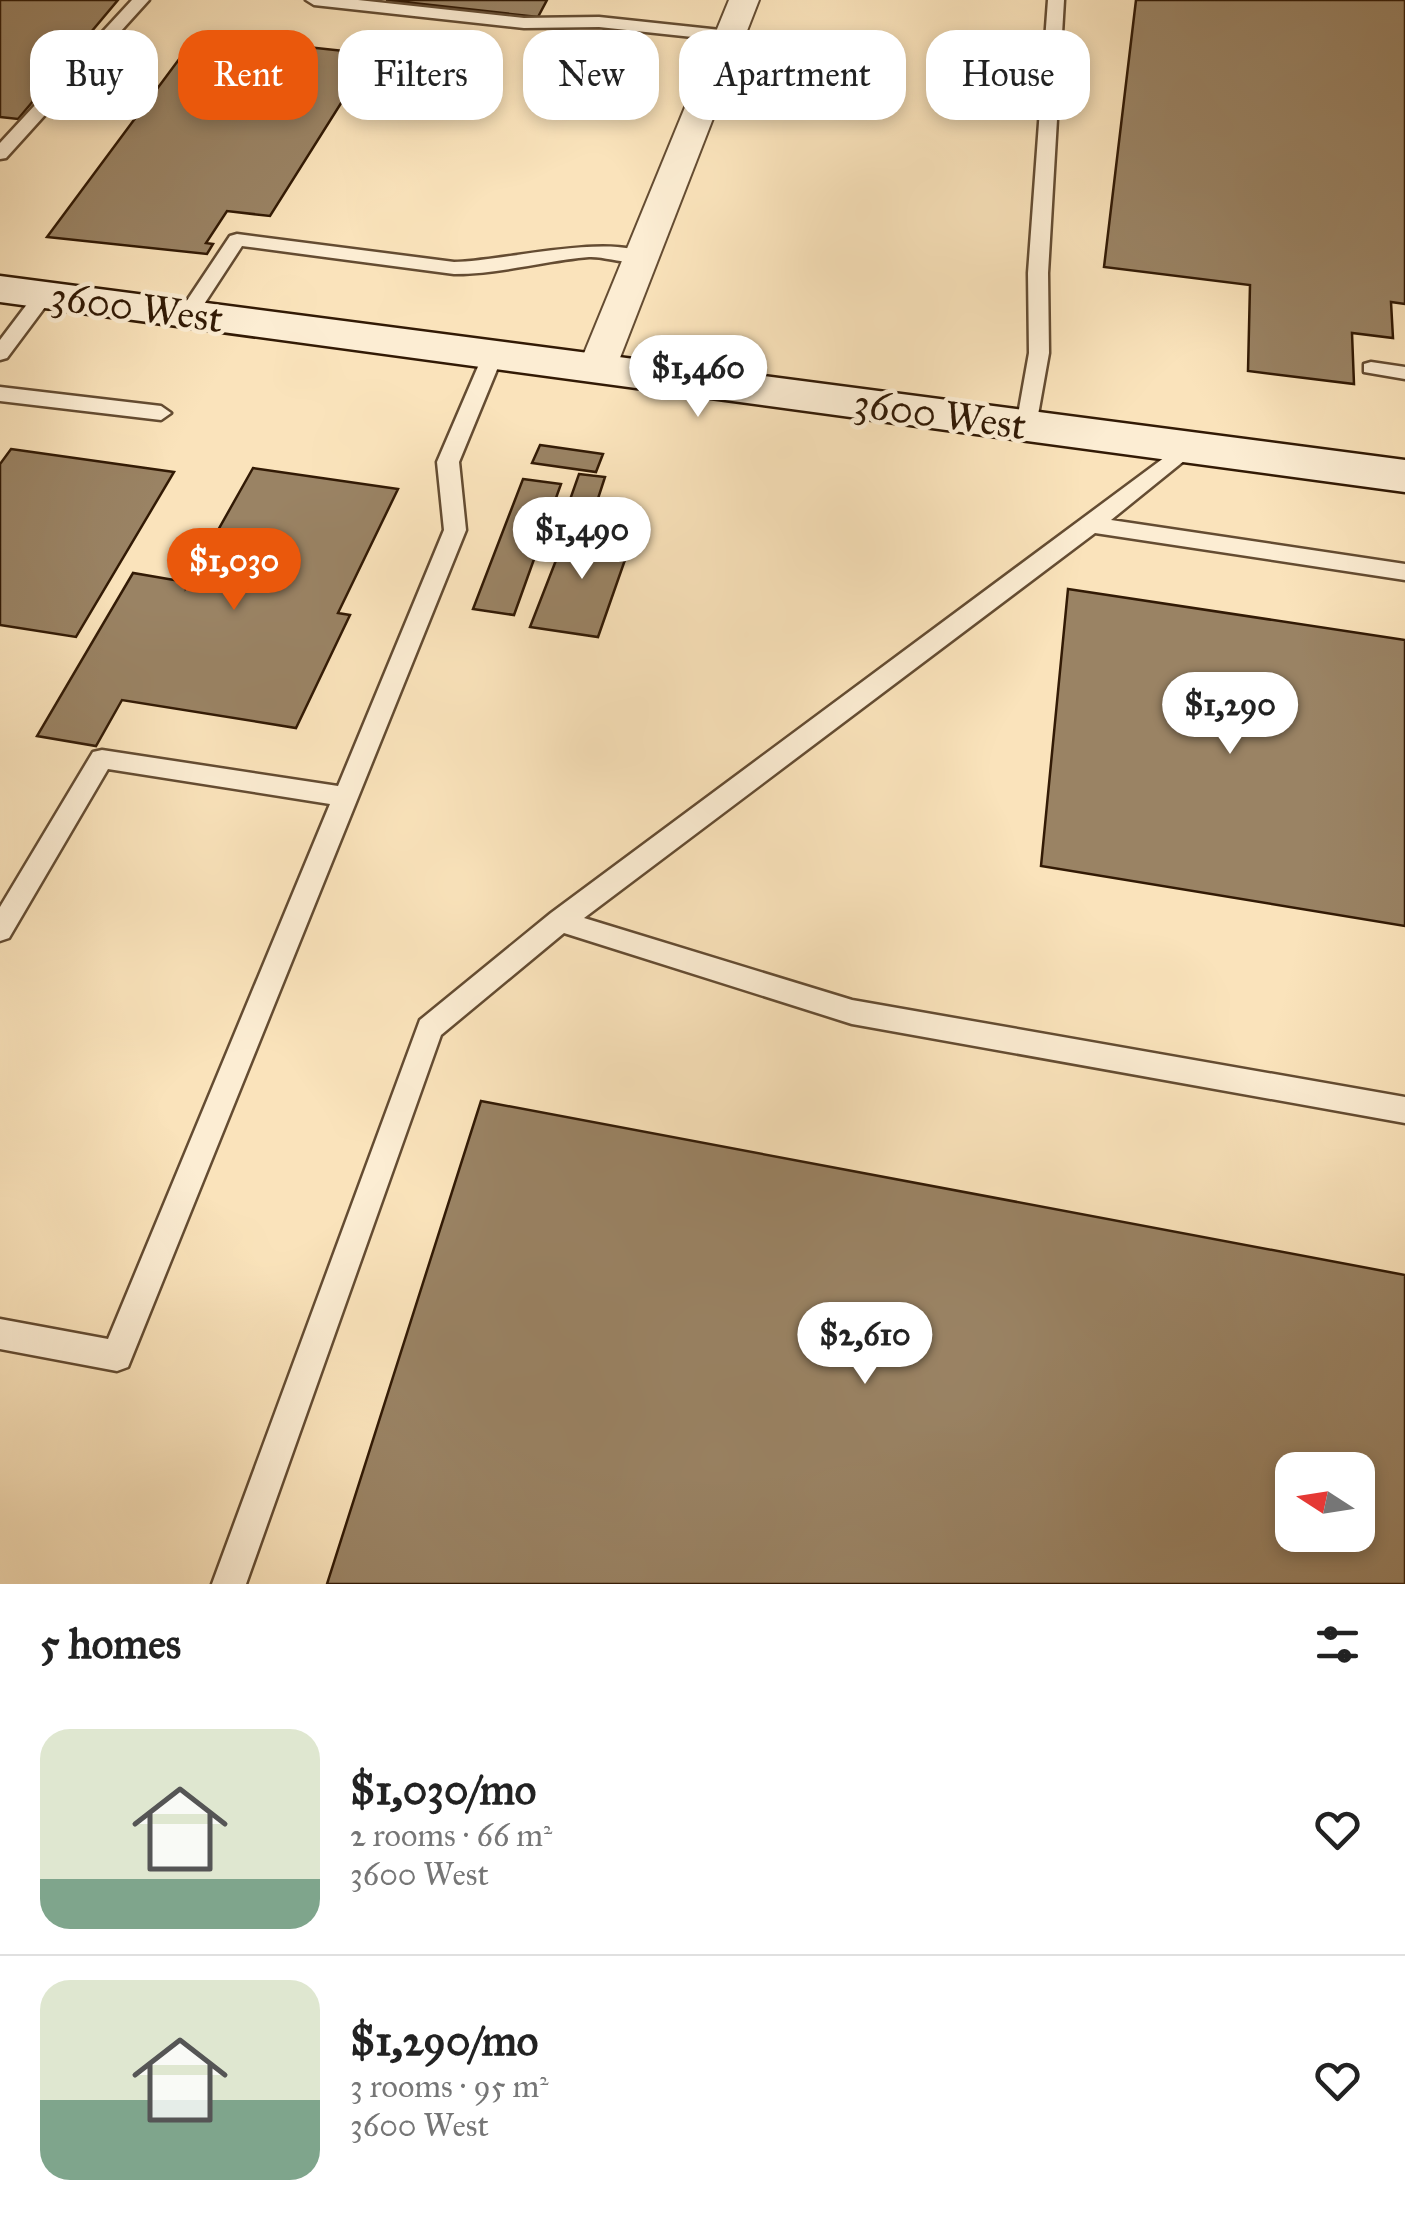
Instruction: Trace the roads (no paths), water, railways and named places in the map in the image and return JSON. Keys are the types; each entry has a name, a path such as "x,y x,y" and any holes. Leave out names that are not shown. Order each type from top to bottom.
{"street":[{"path":"732,30 744,0"},
{"path":"597,368 696,120"},
{"name":"3600 West","path":"0,289 1405,476"}],"lane":[{"path":"4,147 142,0"},
{"path":"314,0 524,23 599,22 679,31"},
{"path":"599,22 610,0"},
{"path":"1026,426 1039,353 1038,273 1056,0"},
{"path":"188,314 236,240 454,268 486,268 592,251 641,257"},
{"path":"0,354 44,295"},
{"path":"0,1334 118,1356 455,530 448,462 493,355"},
{"path":"1371,368 1405,372"},
{"path":"0,394 161,412"},
{"path":"229,1584 430,1028 560,921 1091,525 1188,447"},
{"path":"1091,525 1405,572"},
{"path":"0,930 102,758 346,797"},
{"path":"560,921 852,1012 1405,1110"}]}
